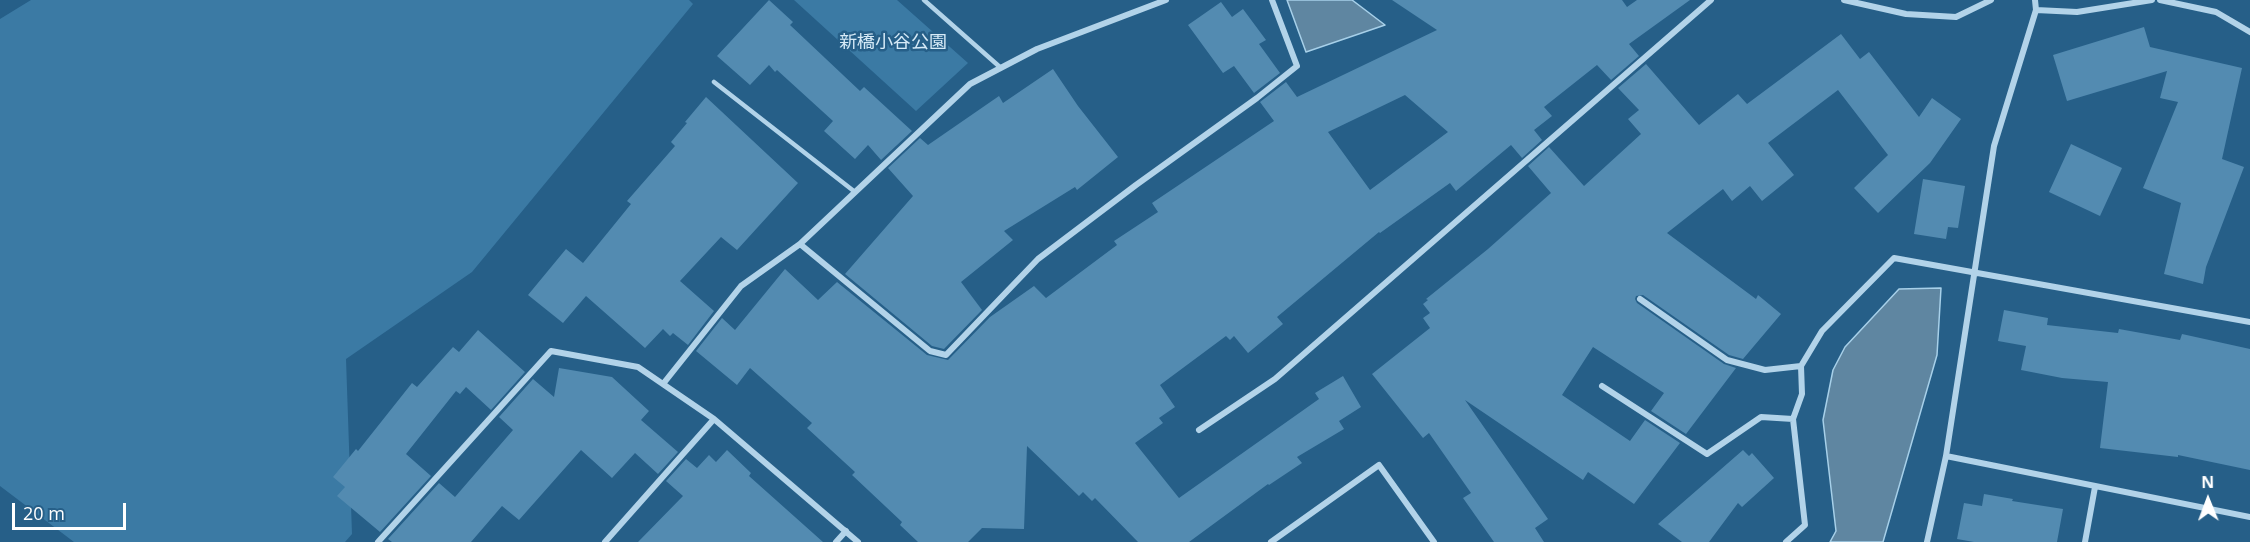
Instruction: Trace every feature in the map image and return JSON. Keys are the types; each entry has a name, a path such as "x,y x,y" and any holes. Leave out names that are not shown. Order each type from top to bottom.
{"street":[{"path":"663,384 741,286 800,244 970,84 1037,49 1166,0"},
{"path":"800,244 930,351 946,355 1038,259 1297,66 1272,0"},
{"path":"1199,430 1275,380 1711,0"},
{"path":"1844,0 1906,14 1956,17 1990,0"},
{"path":"1927,542 1946,456 1994,146 2037,10 2034,0"},
{"path":"2037,10 2077,12 2152,0"},
{"path":"2160,0 2217,12 2250,32"},
{"path":"1786,542 1805,525 1793,419 1802,394 1801,366 1822,331 1894,258 2250,322"},
{"path":"1640,299 1727,360 1766,370 1801,366"},
{"path":"378,542 550,351 638,367 714,419 858,542"},
{"path":"1602,387 1707,454 1761,417 1793,419"},
{"path":"605,542 714,419"},
{"path":"1946,456 2250,517"},
{"path":"1271,542 1379,465 1434,542"},
{"path":"2085,542 2095,487"},
{"path":"836,542 846,531"}],"lane":[{"path":"924,0 1001,68"},
{"path":"714,82 855,192"}],"green space":[{"path":"31,0 689,0 693,4 472,272 346,359 352,534 345,542 74,542 0,486 0,19"},
{"name":"新橋小谷公園","path":"794,0 897,0 968,63 916,111"}],"shaded area":[{"path":"1287,0 1352,0 1385,25 1306,52"},
{"path":"1941,288 1937,355 1883,542 1830,542 1836,531 1823,420 1833,370 1845,347 1899,289"}],"building":[{"path":"769,0 793,22 790,25 860,91 864,87 912,131 881,160 868,145 855,159 824,131 833,121 777,70 775,72 769,65 750,85 717,56"},
{"path":"1392,0 1622,0 1627,7 1637,0 1690,0 1629,44 1639,56 1611,80 1597,65 1544,107 1552,116 1534,130 1542,140 1522,158 1511,145 1456,191 1450,183 1379,232 1277,317 1283,324 1248,353 1234,336 1230,340 1226,336 1160,385 1175,407 1159,418 1163,423 1135,443 1179,498 1319,399 1315,393 1343,376 1361,407 1339,421 1344,429 1297,457 1302,463 1268,484 1189,542 1138,542 1095,498 1092,501 1083,492 1079,496 1027,446 1024,529 982,528 968,542 918,542 900,525 902,522 852,475 855,472 807,428 812,423 750,368 737,385 696,351 722,318 735,330 785,269 818,300 837,282 927,355 948,360 990,317 1034,286 1046,298 1117,245 1114,241 1158,212 1152,203 1274,121 1260,102 1286,82 1297,97 1437,30","holes":["1405,95 1448,132 1370,190 1328,132"]},
{"path":"1221,2 1232,17 1243,9 1266,40 1259,44 1280,73 1254,93 1234,66 1223,73 1188,25"},
{"path":"2144,27 2150,47 2242,68 2222,159 2244,167 2206,267 2203,284 2164,274 2181,203 2143,188 2178,102 2160,98 2167,71 2067,101 2053,55"},
{"path":"1841,34 1860,59 1869,52 1919,117 1932,98 1961,119 1930,163 1878,213 1854,188 1888,155 1838,90 1768,143 1794,175 1762,201 1750,186 1732,201 1723,189 1667,233 1756,299 1758,295 1781,314 1743,359 1729,355 1643,295 1636,296 1637,303 1724,364 1736,368 1686,434 1651,411 1664,393 1593,347 1562,395 1630,441 1645,420 1680,443 1634,504 1588,472 1583,480 1465,400 1548,519 1535,528 1544,542 1494,542 1463,498 1471,493 1429,433 1423,438 1372,374 1430,328 1423,318 1430,313 1423,304 1428,300 1426,299 1488,249 1551,193 1528,166 1549,147 1584,186 1641,134 1628,119 1639,110 1618,88 1646,64 1699,125 1738,94 1747,104"},
{"path":"1053,69 1078,106 1118,157 1077,190 1075,187 1004,231 1013,240 961,282 982,310 944,349 932,346 845,274 913,196 888,168 920,138 928,145 999,96 1003,103"},
{"path":"706,97 798,183 737,250 721,237 680,281 714,311 688,345 673,333 670,336 663,329 645,348 586,296 563,323 528,295 566,249 583,263 631,204 627,201 675,146 671,142"},
{"path":"2071,144 2122,168 2100,216 2049,192"},
{"path":"1923,179 1965,186 1958,228 1948,227 1946,239 1914,234"},
{"path":"2004,310 2048,318 2047,325 2118,333 2119,329 2180,340 2182,334 2250,349 2250,470 2178,455 2178,457 2100,448 2108,382 2062,378 2021,370 2026,346 1998,341"},
{"path":"478,330 525,372 491,410 466,387 460,394 456,391 406,454 431,476 380,532 337,496 345,487 333,477 356,449 358,451 412,383 417,387 453,347 459,352"},
{"path":"559,368 612,377 649,411 641,420 678,452 658,474 635,453 612,478 581,450 519,520 502,506 471,542 392,542 388,539 439,483 455,497 513,430 499,417 533,379 554,397"},
{"path":"727,450 751,473 749,476 823,542 638,542 683,496 666,481 686,459 697,468 709,455 716,462"},
{"path":"1743,450 1749,456 1752,453 1774,478 1742,507 1738,503 1709,542 1682,542 1658,524"},
{"path":"1984,494 2063,509 2057,542 1974,542 1957,539 1964,503 1982,506"}]}
